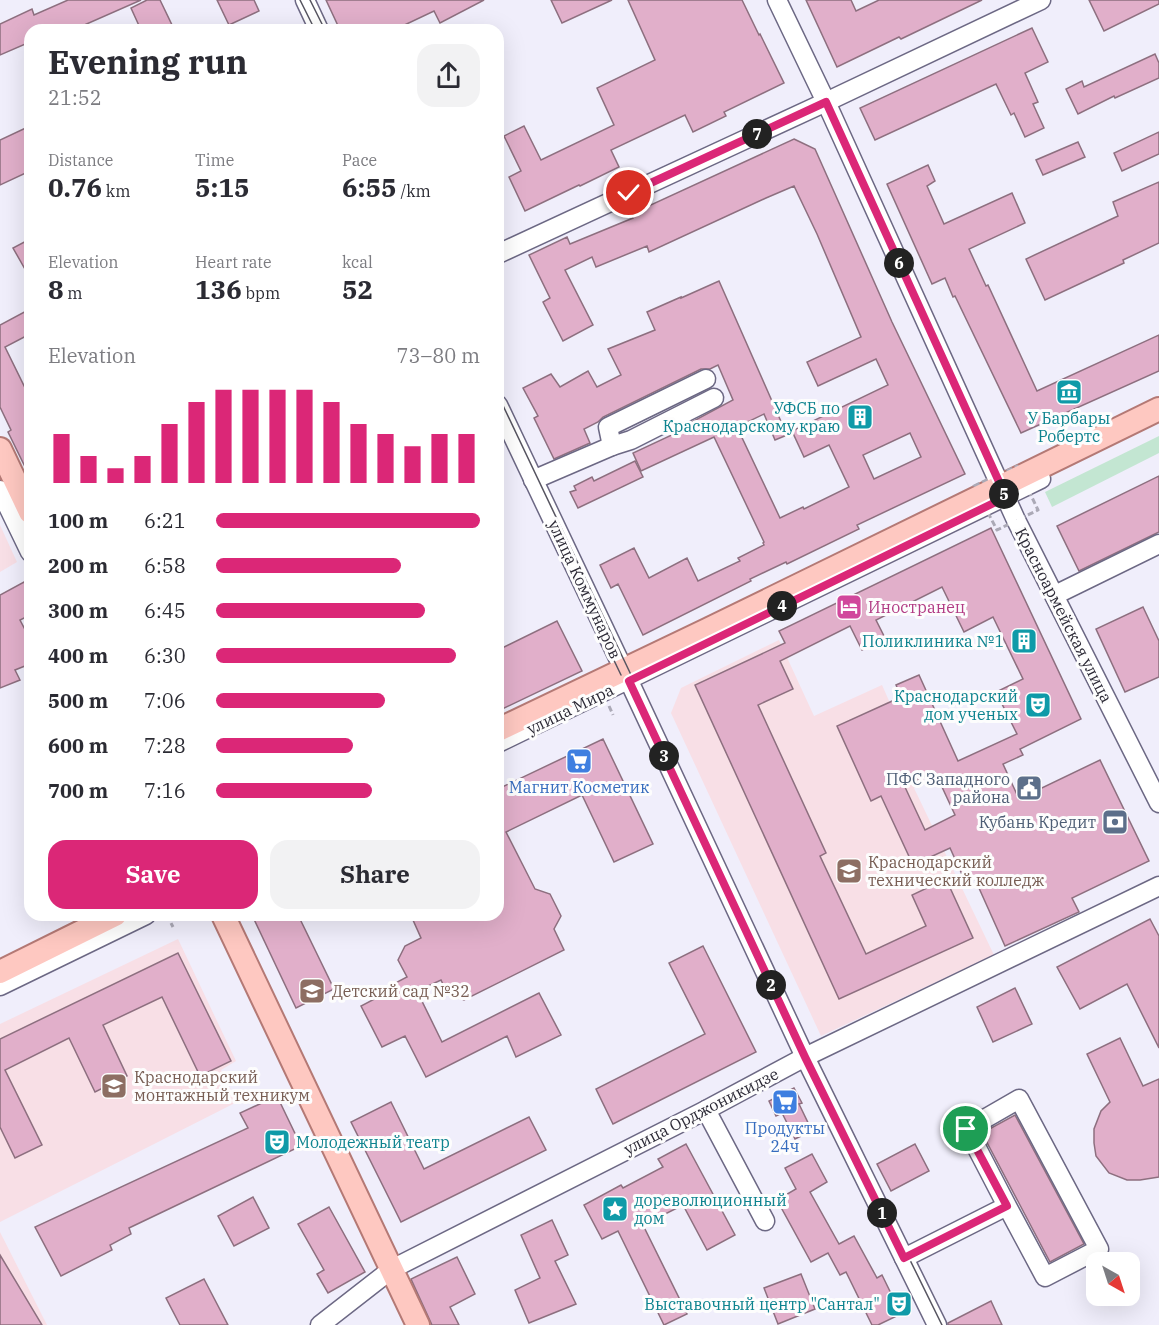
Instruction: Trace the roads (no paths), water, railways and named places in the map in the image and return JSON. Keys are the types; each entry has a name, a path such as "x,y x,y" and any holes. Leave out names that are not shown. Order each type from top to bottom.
{"main road":[{"name":"улица Мира","path":"504,726 626,675 707,630 1003,491 1159,409"},
{"path":"0,449 11,483 24,503"},
{"path":"0,972 103,921"},
{"path":"227,921 418,1325"}],"street":[{"path":"305,0 316,24"},
{"name":"Красноармейская улица","path":"777,0 826,102 1003,491 1159,803"},
{"path":"504,251 1041,0"},
{"path":"612,446 608,428 706,379"},
{"path":"533,480 631,440 714,398"},
{"name":"улица Коммунаров","path":"504,418 805,1057 937,1325"},
{"name":"улица Мира","path":"1003,491 1159,421"},
{"path":"11,483 24,530"},
{"path":"1055,595 1159,544"},
{"name":"улица Мира","path":"504,740 626,675"},
{"name":"улица Орджоникидзе","path":"320,1325 392,1269 706,1110 805,1057 1159,886"},
{"path":"0,986 134,921"},
{"path":"1019,1099 1099,1249 1045,1277 1007,1206 966,1129 1019,1099"},
{"path":"706,1110 765,1221"},
{"path":"904,1258 1007,1206"}],"tram line":[{"path":"300,0 312,24"},
{"path":"310,0 322,24"},
{"path":"504,408 809,1055 942,1325"},
{"path":"599,629 621,675"}],"place":[{"name":"У Барбары Робертс","path":"1069,392"},
{"name":"УФСБ по Краснодарскому краю","path":"860,417"},
{"name":"Иностранец","path":"849,607"},
{"name":"Поликлиника №1","path":"1024,641"},
{"name":"Краснодарский дом ученых","path":"1038,705"},
{"name":"Магнит Косметик","path":"579,761"},
{"name":"ПФС Западного района","path":"1029,788"},
{"name":"Кубань Кредит","path":"1115,822"},
{"name":"Краснодарский технический колледж","path":"849,871"},
{"name":"Детский сад №32","path":"312,991"},
{"name":"Краснодарский монтажный техникум","path":"114,1086"},
{"name":"Продукты 24ч","path":"785,1102"},
{"name":"Молодежный театр","path":"277,1142"},
{"name":"дореволюционный дом","path":"615,1209"},
{"name":"Выставочный центр \"Сантал\"","path":"899,1304"}]}
